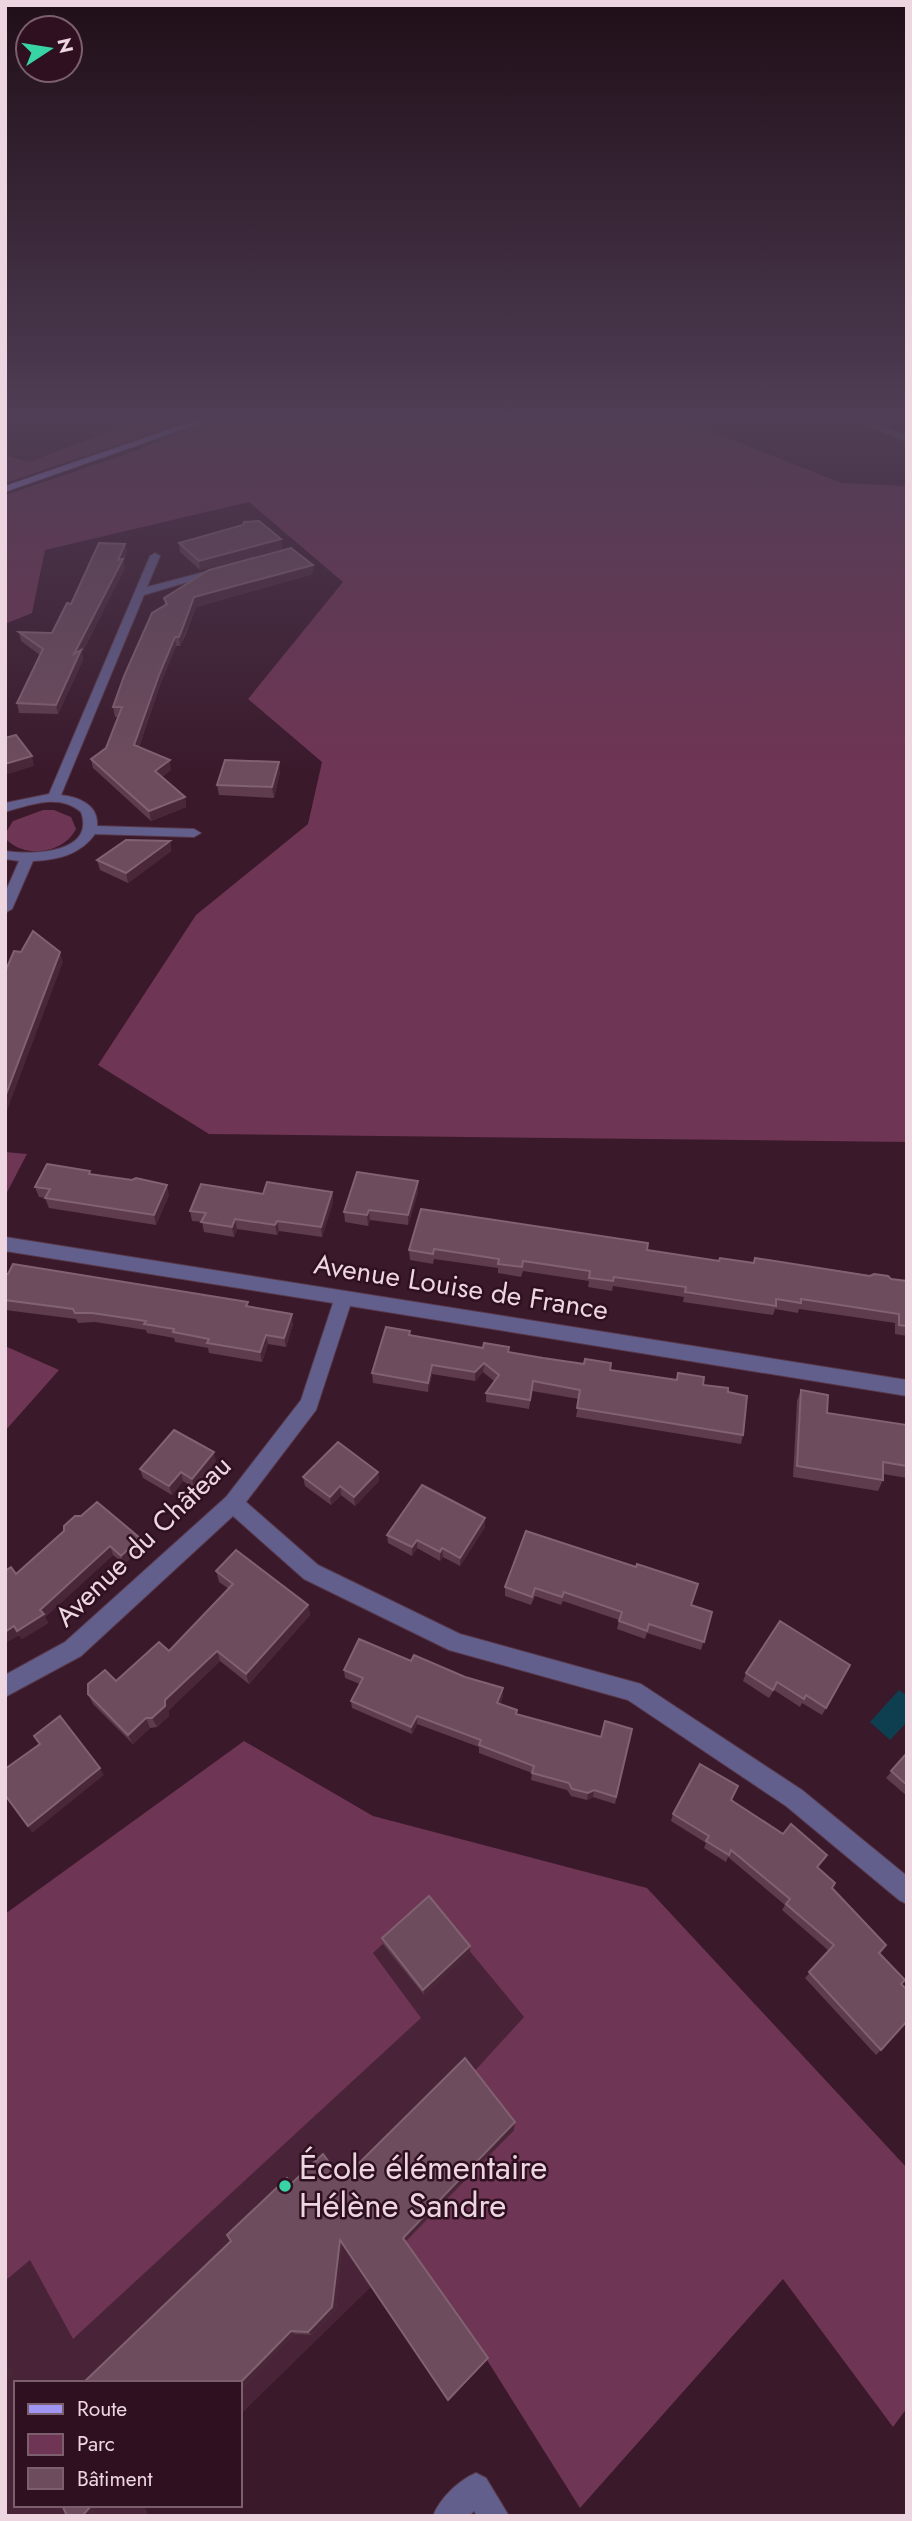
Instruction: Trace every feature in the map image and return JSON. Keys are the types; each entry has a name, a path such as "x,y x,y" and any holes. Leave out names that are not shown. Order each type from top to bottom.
{"street":[{"path":"54,797 155,556"},
{"path":"138,593 238,566"},
{"path":"5,808 33,798 54,797 84,808 91,818 90,830 73,847 51,856 27,859 5,855"},
{"path":"90,830 194,833"},
{"path":"5,909 27,859"},
{"name":"Avenue Louise de France","path":"5,1244 907,1388"},
{"name":"Avenue du Château","path":"5,1687 73,1648 233,1503 309,1404 344,1297"},
{"path":"233,1503 312,1572 457,1643 633,1691 794,1798 907,1892"},
{"path":"448,2516 475,2488 494,2516"}],"shaded area":[{"name":"École élémentaire Hélène Sandre","path":"429,1902 524,2017 472,2075 514,2129 404,2243 487,2360 448,2401 371,2287 242,2413 242,2381 14,2381 14,2507 146,2507 149,2516 5,2516 5,2281"}],"green space":[{"path":"5,539 93,539 45,550 32,613 5,624"},
{"path":"292,539 907,539 907,1142 209,1134 98,1065 196,915 308,824 322,762 248,699 343,582"},
{"path":"43,810 54,810 71,817 76,829 63,844 44,851 34,851 24,850 7,840 5,834 13,821"},
{"path":"5,1152 27,1154 5,1196"},
{"path":"5,1346 59,1370 5,1431"},
{"path":"244,1741 373,1816 647,1888 907,2168 907,2408 893,2427 783,2279 580,2508 487,2360 404,2243 514,2130 471,2075 524,2017 429,1902 373,1953 421,2018 73,2339 30,2260 5,2281 5,1914"}],"water":[{"path":"899,1690 907,1696 907,1722 890,1740 870,1722"}],"building":[{"path":"194,539 281,539 199,561 179,543"},
{"path":"99,543 125,544 118,560 123,559 74,654 81,650 56,705 17,703 43,649 19,632 52,633 67,603 71,604"},
{"path":"291,548 313,565 194,597 179,637 175,637 159,675 134,745 170,760 155,771 185,797 149,811 91,759 106,748 122,707 113,707 152,613 167,604 164,598 209,570"},
{"path":"16,735 32,756 5,764 5,738"},
{"path":"225,760 279,762 272,787 217,785"},
{"path":"126,840 170,841 126,873 97,860"},
{"path":"33,931 60,952 5,1097 5,972 14,951 21,952"},
{"path":"47,1164 90,1171 89,1174 132,1180 136,1178 167,1185 154,1215 45,1198 50,1189 35,1187"},
{"path":"357,1172 418,1181 408,1215 369,1210 367,1215 344,1212"},
{"path":"267,1182 332,1192 321,1227 277,1221 275,1225 235,1219 232,1227 201,1222 206,1213 190,1211 201,1184 263,1194"},
{"path":"421,1209 648,1243 647,1250 719,1261 720,1258 754,1263 755,1258 870,1276 888,1276 891,1279 907,1281 907,1326 899,1325 899,1314 801,1299 801,1303 776,1299 776,1306 685,1292 686,1287 614,1277 613,1281 589,1278 590,1271 523,1261 522,1267 498,1264 499,1259 434,1249 433,1254 409,1250"},
{"path":"13,1264 248,1302 246,1306 292,1314 284,1338 266,1335 260,1352 207,1343 209,1339 144,1324 146,1321 75,1313 73,1309 5,1300 5,1274 8,1274"},
{"path":"386,1327 410,1331 409,1335 483,1348 484,1343 509,1347 508,1352 543,1358 584,1364 585,1359 611,1363 610,1370 677,1380 678,1373 704,1377 703,1385 728,1388 728,1392 747,1396 743,1435 577,1408 580,1390 533,1381 530,1400 486,1393 499,1375 484,1363 475,1372 432,1365 428,1383 372,1373"},
{"path":"801,1390 828,1395 827,1413 907,1425 907,1466 883,1462 883,1480 797,1466"},
{"path":"174,1430 214,1452 192,1479 181,1472 169,1486 140,1469"},
{"path":"338,1442 378,1472 354,1497 340,1486 330,1497 303,1477"},
{"path":"422,1485 485,1518 460,1558 442,1548 440,1552 417,1540 412,1547 387,1535"},
{"path":"97,1502 140,1538 121,1556 110,1546 40,1610 44,1614 17,1631 14,1626 5,1632 5,1571 11,1567 16,1574 64,1531 64,1526 75,1516 81,1516"},
{"path":"526,1531 698,1584 691,1605 712,1612 704,1642 649,1624 647,1631 619,1621 622,1612 564,1592 562,1597 535,1588 532,1597 505,1587"},
{"path":"236,1550 308,1605 246,1674 217,1651 165,1700 165,1706 152,1718 146,1718 128,1735 88,1694 88,1684 105,1670 116,1681 159,1642 169,1651 233,1584 216,1571"},
{"path":"780,1621 850,1665 826,1708 806,1695 804,1699 777,1682 773,1690 746,1673"},
{"path":"359,1639 411,1661 414,1655 465,1677 503,1688 497,1703 517,1710 516,1714 601,1737 605,1721 632,1729 616,1797 594,1790 588,1793 572,1789 569,1783 532,1773 534,1766 479,1745 481,1740 417,1716 411,1727 351,1701 363,1678 344,1670"},
{"path":"60,1716 100,1768 28,1826 5,1795 5,1769 40,1744 34,1736"},
{"path":"907,1753 907,1785 891,1771"},
{"path":"700,1764 738,1786 731,1800 783,1834 791,1824 827,1855 817,1867 835,1883 832,1888 886,1945 879,1953 905,1980 901,1984 907,1990 907,2021 881,2050 809,1972 834,1945 786,1904 790,1899 731,1850 729,1855 706,1841 709,1836 673,1814"},
{"path":"429,1896 470,1946 423,1990 382,1938"},
{"path":"465,2058 515,2122 403,2238 488,2358 448,2400 340,2240 332,2307 308,2332 291,2331 242,2381 85,2381 231,2241 227,2235 287,2178 291,2184 323,2154 342,2180"},
{"path":"63,2507 90,2507 82,2516 67,2516"}],"place":[{"name":"École élémentaire Hélène Sandre","path":"285,2186"}]}
